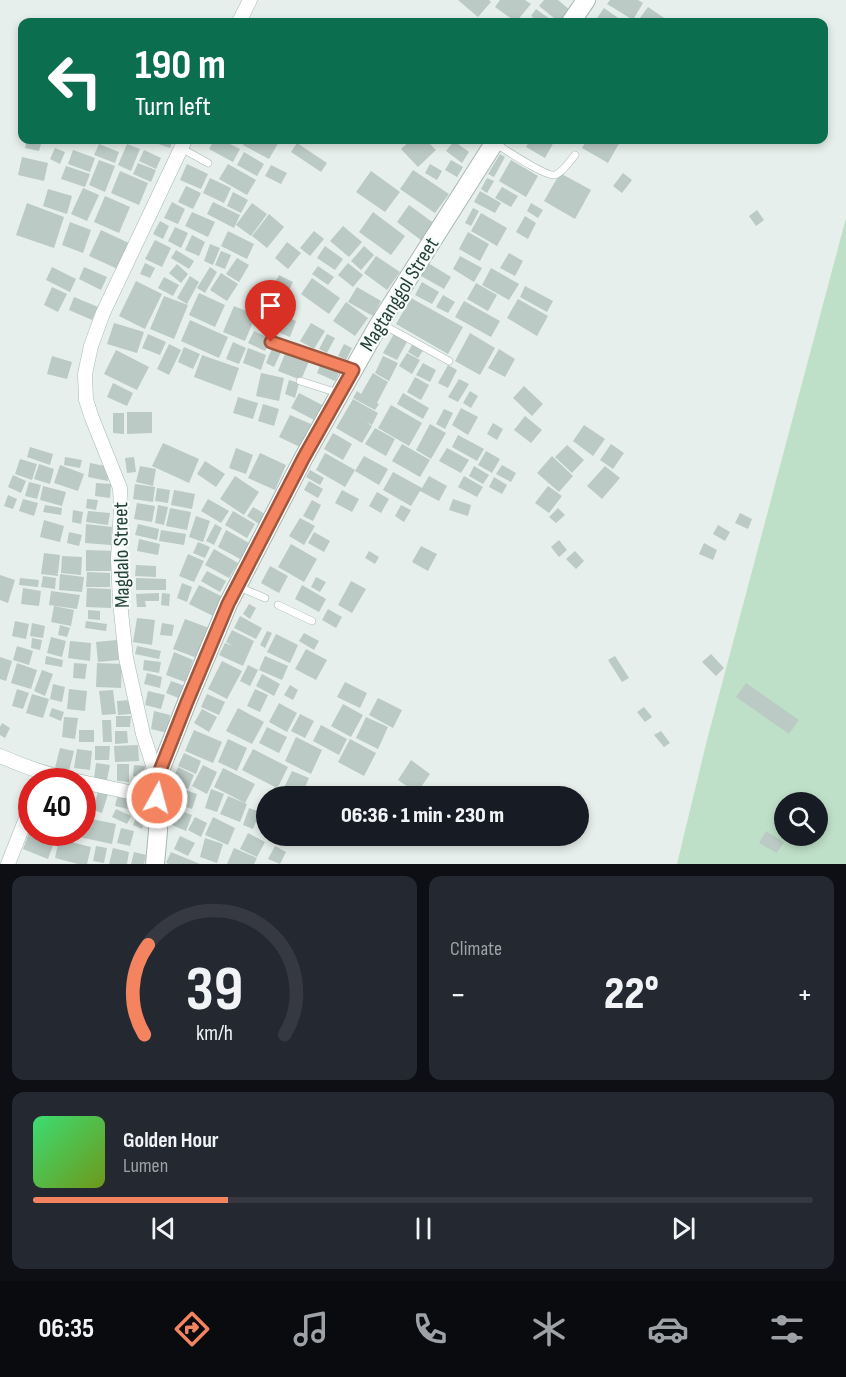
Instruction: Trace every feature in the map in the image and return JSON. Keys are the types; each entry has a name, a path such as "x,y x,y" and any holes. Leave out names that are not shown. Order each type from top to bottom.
{"street":[{"path":"241,18 250,0"},
{"path":"575,18 586,0"},
{"name":"Magdalo Street","path":"157,778 142,734 126,658 118,559 120,488 86,400 85,374 91,346 103,313 183,144"},
{"name":"Magtanggol Street","path":"157,778 228,604 304,457 380,323 493,144"},
{"path":"0,756 23,768"},
{"path":"155,864 158,831 157,778"},
{"path":"96,785 157,798"},
{"path":"8,864 18,839"}],"lane":[{"path":"183,144 208,163"},
{"path":"500,144 551,175 558,174 575,155"},
{"path":"380,323 448,361"},
{"path":"271,342 353,370"},
{"path":"300,381 340,394"},
{"path":"237,586 265,598"},
{"path":"278,604 312,621"}],"green space":[{"path":"846,218 846,864 677,864 707,740"}],"building":[{"path":"458,0 489,0 491,2 478,17"},
{"path":"500,0 525,0 531,4 519,18 510,18 495,7"},
{"path":"544,0 558,0 570,10 563,18 554,18 539,6"},
{"path":"610,0 638,0 643,3 634,18 630,18 607,4"},
{"path":"648,7 664,18 640,18"},
{"path":"604,8 618,18 597,18"},
{"path":"536,9 548,18 534,18 531,16"},
{"path":"26,144 41,144 39,151 25,148"},
{"path":"99,144 119,152 115,163 94,155"},
{"path":"127,144 140,149 131,171 118,165"},
{"path":"158,144 172,144 170,148"},
{"path":"212,144 230,144 240,149 233,162 209,149"},
{"path":"244,144 278,144 269,159"},
{"path":"298,144 327,163 321,172 291,152"},
{"path":"407,144 430,144 436,150 418,167 401,149"},
{"path":"452,144 458,144 469,152 462,163 446,151"},
{"path":"528,144 553,144 545,158 526,147"},
{"path":"584,144 619,144 608,163 582,148"},
{"path":"55,148 65,152 60,164 50,159"},
{"path":"73,150 95,158 90,172 68,164"},
{"path":"144,150 161,158 156,169 139,161"},
{"path":"244,152 264,164 257,176 237,165"},
{"path":"500,154 505,157 494,177 488,174"},
{"path":"22,157 48,163 44,181 18,175"},
{"path":"99,160 115,166 105,192 89,185"},
{"path":"451,160 463,167 457,177 445,170"},
{"path":"511,160 538,176 526,197 499,181"},
{"path":"138,163 156,170 151,182 133,174"},
{"path":"187,164 208,174 201,189 180,180"},
{"path":"228,164 256,180 247,195 219,179"},
{"path":"430,164 442,171 437,180 425,173"},
{"path":"271,165 287,173 281,184 265,176"},
{"path":"66,166 90,174 85,187 61,179"},
{"path":"413,170 449,194 435,213 400,189"},
{"path":"120,171 148,183 139,205 111,193"},
{"path":"371,171 400,192 385,212 356,192"},
{"path":"560,173 591,190 575,219 544,201"},
{"path":"623,173 632,180 622,193 613,186"},
{"path":"210,178 231,188 224,203 203,193"},
{"path":"487,178 494,181 487,193 481,189"},
{"path":"186,186 201,193 193,209 178,202"},
{"path":"502,187 518,196 511,207 495,198"},
{"path":"83,188 99,195 87,221 71,214"},
{"path":"48,189 72,196 67,214 43,206"},
{"path":"480,191 501,203 495,213 474,202"},
{"path":"233,192 248,200 241,213 227,206"},
{"path":"105,196 130,207 119,233 94,222"},
{"path":"172,202 185,209 178,224 164,218"},
{"path":"213,202 240,215 234,228 207,214"},
{"path":"27,203 64,217 54,248 16,235"},
{"path":"252,203 267,214 251,236 236,225"},
{"path":"531,203 543,210 538,218 527,211"},
{"path":"409,205 435,224 422,241 397,222"},
{"path":"473,208 479,211 471,226 465,223"},
{"path":"757,210 764,220 756,226 749,216"},
{"path":"192,212 215,222 208,237 185,226"},
{"path":"373,212 405,236 391,255 359,232"},
{"path":"481,213 507,228 497,246 471,231"},
{"path":"269,214 284,227 267,248 252,236"},
{"path":"525,216 536,223 528,239 516,232"},
{"path":"160,221 169,226 163,239 153,234"},
{"path":"70,222 91,230 83,253 62,245"},
{"path":"343,226 362,242 349,257 330,241"},
{"path":"175,227 188,233 181,248 168,241"},
{"path":"101,230 131,244 120,270 89,256"},
{"path":"228,231 254,244 247,259 221,246"},
{"path":"314,231 324,239 310,256 300,248"},
{"path":"468,232 489,244 480,261 459,249"},
{"path":"192,235 205,242 199,256 185,250"},
{"path":"155,240 171,248 162,267 145,259"},
{"path":"287,242 301,253 288,269 275,258"},
{"path":"210,244 220,248 213,265 204,261"},
{"path":"325,246 343,259 335,270 317,258"},
{"path":"364,246 374,255 361,270 351,261"},
{"path":"176,250 194,261 189,269 171,258"},
{"path":"221,251 231,255 225,269 215,265"},
{"path":"509,253 523,261 515,276 500,268"},
{"path":"376,256 400,272 387,290 364,273"},
{"path":"460,256 482,268 474,282 453,269"},
{"path":"237,258 249,265 239,282 226,274"},
{"path":"145,263 155,268 150,278 140,274"},
{"path":"348,263 363,275 353,287 338,275"},
{"path":"428,263 451,277 444,289 421,276"},
{"path":"177,264 188,274 181,283 169,273"},
{"path":"318,266 334,277 328,285 312,274"},
{"path":"52,267 76,279 70,292 46,280"},
{"path":"84,267 107,277 101,290 79,279"},
{"path":"210,267 217,272 205,293 197,288"},
{"path":"491,268 519,284 509,300 482,285"},
{"path":"221,273 238,284 227,301 210,290"},
{"path":"279,275 293,282 282,305 267,297"},
{"path":"190,276 199,282 187,304 177,298"},
{"path":"164,277 179,285 173,296 158,288"},
{"path":"312,278 340,298 329,314 301,294"},
{"path":"136,281 162,294 145,329 119,316"},
{"path":"422,282 439,292 432,304 415,295"},
{"path":"476,283 497,295 488,311 467,299"},
{"path":"525,286 553,301 547,312 520,297"},
{"path":"52,287 67,294 58,312 44,305"},
{"path":"357,287 381,301 373,316 348,302"},
{"path":"199,293 225,305 215,327 189,315"},
{"path":"443,295 455,302 448,313 436,307"},
{"path":"164,296 188,305 174,339 150,329"},
{"path":"74,297 98,307 92,320 69,310"},
{"path":"411,298 463,327 448,354 396,324"},
{"path":"518,299 548,316 537,336 507,318"},
{"path":"464,301 500,321 491,337 455,317"},
{"path":"346,302 368,318 355,336 333,321"},
{"path":"269,304 285,310 277,332 260,326"},
{"path":"234,306 256,315 245,341 223,332"},
{"path":"286,317 296,321 290,337 280,333"},
{"path":"190,320 228,337 219,358 181,341"},
{"path":"114,323 144,332 137,353 107,344"},
{"path":"311,323 325,331 314,349 300,341"},
{"path":"254,331 271,339 265,351 248,343"},
{"path":"395,332 408,340 397,360 383,353"},
{"path":"470,333 495,348 480,375 455,361"},
{"path":"148,334 166,342 160,355 142,348"},
{"path":"327,334 335,338 327,353 319,349"},
{"path":"233,342 246,348 239,364 226,359"},
{"path":"413,343 424,349 418,358 408,352"},
{"path":"169,344 181,350 169,375 157,369"},
{"path":"344,344 352,348 346,360 338,356"},
{"path":"273,346 282,350 274,367 266,363"},
{"path":"184,347 200,354 193,369 178,362"},
{"path":"248,348 266,355 261,370 243,363"},
{"path":"287,349 310,359 301,380 278,371"},
{"path":"499,349 515,359 505,377 488,368"},
{"path":"116,350 149,367 137,390 104,374"},
{"path":"407,353 420,360 412,374 399,366"},
{"path":"202,355 239,368 231,391 194,377"},
{"path":"52,356 72,362 67,379 47,374"},
{"path":"383,356 398,363 389,381 375,373"},
{"path":"321,363 340,371 335,381 317,373"},
{"path":"423,363 436,370 430,382 416,375"},
{"path":"448,365 457,370 448,388 438,383"},
{"path":"261,373 284,378 279,401 256,396"},
{"path":"373,373 388,382 375,410 353,398 357,391 361,394"},
{"path":"415,377 429,385 421,400 407,392"},
{"path":"459,379 469,384 458,402 448,397"},
{"path":"289,380 299,383 295,398 285,394"},
{"path":"113,383 133,393 127,406 107,397"},
{"path":"524,386 543,404 532,416 513,398"},
{"path":"470,391 478,396 471,408 463,403"},
{"path":"299,393 324,406 316,421 291,408"},
{"path":"403,393 429,408 423,419 397,404"},
{"path":"238,397 258,403 253,419 233,413"},
{"path":"353,399 378,413 372,425 366,422 372,426 362,443 336,428"},
{"path":"263,404 279,409 274,426 258,421"},
{"path":"391,405 422,423 409,446 378,428"},
{"path":"461,408 478,417 468,435 452,425"},
{"path":"444,409 453,413 445,429 436,424"},
{"path":"127,412 152,412 152,433 127,434"},
{"path":"113,413 124,413 124,434 113,433"},
{"path":"290,415 311,424 300,447 279,437"},
{"path":"525,416 542,430 531,443 514,430"},
{"path":"493,423 503,429 497,440 487,434"},
{"path":"430,424 446,433 431,459 416,450"},
{"path":"584,425 605,439 593,456 573,441"},
{"path":"375,428 395,439 386,456 365,444"},
{"path":"333,433 352,444 343,460 324,449"},
{"path":"458,435 484,449 477,461 452,447"},
{"path":"163,443 199,459 189,483 152,466"},
{"path":"402,444 430,460 420,477 392,461"},
{"path":"611,444 624,453 613,469 600,460"},
{"path":"567,445 584,460 572,473 555,457"},
{"path":"30,447 53,454 50,465 27,457"},
{"path":"236,448 253,455 246,474 229,468"},
{"path":"447,448 469,460 461,473 439,461"},
{"path":"486,451 500,459 492,473 478,465"},
{"path":"260,453 286,465 275,490 248,478"},
{"path":"325,453 355,470 345,487 316,470"},
{"path":"364,456 388,469 379,485 355,471"},
{"path":"552,456 573,476 559,492 537,473"},
{"path":"65,457 82,460 80,468 64,465"},
{"path":"134,457 136,472 127,473 125,458"},
{"path":"20,459 37,464 32,480 15,474"},
{"path":"205,461 225,474 216,487 197,474"},
{"path":"90,463 110,467 108,481 88,477"},
{"path":"39,464 54,469 50,484 34,479"},
{"path":"60,465 84,474 78,491 54,483"},
{"path":"502,465 516,473 511,482 496,474"},
{"path":"140,466 156,469 153,486 136,482"},
{"path":"474,466 489,475 483,484 469,476"},
{"path":"605,466 620,478 602,499 587,486"},
{"path":"310,470 324,478 320,485 306,477"},
{"path":"393,472 422,488 429,476 447,486 439,501 420,491 411,506 383,490"},
{"path":"13,475 26,481 21,493 8,487"},
{"path":"235,476 259,492 244,515 220,499"},
{"path":"464,476 483,487 477,497 458,487"},
{"path":"494,477 507,485 502,494 489,487"},
{"path":"309,481 323,489 318,498 304,490"},
{"path":"29,482 41,485 37,499 25,496"},
{"path":"96,483 111,484 110,498 95,496"},
{"path":"135,484 155,487 153,502 133,499"},
{"path":"43,486 66,492 62,506 40,500"},
{"path":"548,486 562,496 549,513 535,503"},
{"path":"157,488 170,490 168,503 155,501"},
{"path":"174,490 195,494 192,509 171,505"},
{"path":"342,490 359,499 352,512 335,503"},
{"path":"377,492 389,499 381,513 369,506"},
{"path":"8,495 17,499 13,509 4,506"},
{"path":"23,499 38,503 34,516 19,511"},
{"path":"87,499 98,500 96,510 86,508"},
{"path":"208,499 229,511 221,523 201,511"},
{"path":"453,499 471,505 468,516 449,510"},
{"path":"312,500 321,505 313,521 303,516"},
{"path":"137,503 155,506 152,522 134,519"},
{"path":"45,505 62,508 61,515 43,512"},
{"path":"158,505 168,507 164,525 155,523"},
{"path":"401,505 411,510 404,522 395,516"},
{"path":"253,507 265,514 259,524 247,516"},
{"path":"170,508 191,512 187,530 166,526"},
{"path":"558,508 565,515 556,523 549,517"},
{"path":"73,510 83,512 81,524 72,522"},
{"path":"88,511 110,513 108,525 86,522"},
{"path":"233,511 255,524 247,538 225,525"},
{"path":"740,513 752,519 748,529 735,523"},
{"path":"196,516 210,521 203,542 189,537"},
{"path":"300,518 315,526 304,545 289,536"},
{"path":"44,520 64,526 60,542 40,537"},
{"path":"86,524 112,527 111,545 85,543"},
{"path":"138,524 159,529 157,540 135,535"},
{"path":"215,524 222,528 214,545 206,541"},
{"path":"718,525 730,532 725,541 713,534"},
{"path":"161,530 186,534 184,545 159,541"},
{"path":"226,530 249,543 240,559 218,547"},
{"path":"69,532 82,535 79,546 67,543"},
{"path":"314,532 330,541 324,552 308,543"},
{"path":"139,539 160,544 158,555 137,551"},
{"path":"559,540 567,550 559,557 551,547"},
{"path":"198,542 210,547 205,558 193,553"},
{"path":"704,543 717,550 713,560 699,554"},
{"path":"291,544 317,559 304,582 278,567"},
{"path":"421,546 437,554 428,571 412,562"},
{"path":"214,549 238,563 229,578 205,565"},
{"path":"86,550 116,551 116,571 86,571"},
{"path":"369,551 379,557 375,564 365,558"},
{"path":"575,551 584,561 576,569 566,559"},
{"path":"44,553 60,555 58,573 56,573 58,576 41,574"},
{"path":"188,554 204,561 194,582 179,576"},
{"path":"62,556 82,557 81,575 61,573"},
{"path":"136,565 156,566 156,577 135,576"},
{"path":"270,566 288,576 279,593 261,583"},
{"path":"207,571 226,581 220,592 201,581"},
{"path":"87,572 110,573 110,587 86,587"},
{"path":"60,574 84,577 82,592 59,590"},
{"path":"0,575 15,580 8,603 0,600"},
{"path":"43,576 56,578 55,589 41,587"},
{"path":"316,577 326,582 320,592 311,587"},
{"path":"20,578 39,580 38,587 19,585"},
{"path":"136,578 166,579 166,590 136,590"},
{"path":"351,581 366,589 352,613 338,605"},
{"path":"182,583 192,587 187,602 177,598"},
{"path":"199,585 223,597 213,616 189,604"},
{"path":"302,585 326,599 319,612 295,599"},
{"path":"23,588 41,591 39,606 21,604"},
{"path":"87,588 111,589 111,608 86,607"},
{"path":"51,591 80,595 77,609 49,605"},
{"path":"159,593 159,601 145,601 146,607 137,607 136,594"},
{"path":"162,593 170,594 169,606 161,605"},
{"path":"249,604 256,608 250,619 243,614"},
{"path":"54,606 74,610 71,626 51,622"},
{"path":"328,609 342,617 336,628 322,620"},
{"path":"88,610 100,611 100,620 88,619"},
{"path":"240,616 262,628 256,639 234,628"},
{"path":"137,618 155,620 152,645 133,642"},
{"path":"185,619 209,628 197,658 173,649"},
{"path":"15,621 29,624 26,639 12,636"},
{"path":"86,621 107,624 106,631 85,628"},
{"path":"32,623 45,626 43,638 30,636"},
{"path":"162,623 174,625 172,636 160,635"},
{"path":"60,625 70,628 67,637 58,635"},
{"path":"232,630 254,641 243,666 219,655 225,643 233,646 226,642"},
{"path":"267,631 272,633 265,648 260,645"},
{"path":"304,633 319,641 314,650 299,641"},
{"path":"276,634 298,645 290,663 267,652"},
{"path":"51,637 66,641 62,657 47,653"},
{"path":"32,638 42,640 40,650 31,648"},
{"path":"117,640 119,660 98,662 96,642"},
{"path":"70,641 91,643 90,661 68,658"},
{"path":"17,646 33,651 29,665 13,660"},
{"path":"137,646 161,651 159,659 135,654"},
{"path":"306,649 327,660 316,680 295,669"},
{"path":"174,652 193,660 185,682 166,675"},
{"path":"711,654 724,668 716,676 702,662"},
{"path":"46,656 63,660 62,667 45,664"},
{"path":"265,656 288,666 282,680 259,670"},
{"path":"615,656 629,678 622,682 608,660"},
{"path":"0,657 12,661 6,681 0,679"},
{"path":"144,660 161,662 159,673 143,670"},
{"path":"222,661 242,671 227,699 208,689"},
{"path":"17,663 37,670 31,689 11,683"},
{"path":"74,663 87,664 85,679 73,678"},
{"path":"97,663 122,664 121,688 96,687"},
{"path":"248,665 258,670 250,686 240,681"},
{"path":"42,670 53,674 45,696 34,691"},
{"path":"147,673 162,677 160,688 144,684"},
{"path":"262,674 280,684 274,696 256,686"},
{"path":"171,681 185,686 181,699 166,693"},
{"path":"345,682 367,693 360,708 337,697"},
{"path":"746,683 799,720 789,734 736,697"},
{"path":"53,684 65,687 62,702 50,699"},
{"path":"290,685 298,690 293,700 284,695"},
{"path":"17,689 29,693 23,709 12,706"},
{"path":"69,689 87,691 85,711 67,709"},
{"path":"255,689 268,695 260,712 247,706"},
{"path":"113,690 116,714 102,715 99,691"},
{"path":"148,691 165,695 161,709 145,705"},
{"path":"32,694 49,699 43,718 26,713"},
{"path":"207,694 225,702 219,715 201,707"},
{"path":"378,698 402,710 393,728 369,715"},
{"path":"130,700 131,714 118,715 117,701"},
{"path":"279,703 297,713 287,732 269,722"},
{"path":"343,704 363,715 351,737 331,726"},
{"path":"644,707 652,717 645,722 637,712"},
{"path":"52,708 64,712 61,721 49,716"},
{"path":"238,708 264,722 252,744 226,731"},
{"path":"202,709 217,717 209,732 194,723"},
{"path":"154,711 170,715 167,733 151,729"},
{"path":"300,714 314,721 305,738 291,731"},
{"path":"116,716 131,716 130,727 116,727"},
{"path":"64,717 78,718 75,739 62,737"},
{"path":"366,717 388,727 378,749 356,738"},
{"path":"102,720 111,720 112,742 103,742"},
{"path":"2,723 10,728 5,738 0,735"},
{"path":"321,725 347,739 339,755 313,741"},
{"path":"267,727 287,737 279,753 259,743"},
{"path":"79,730 94,730 94,742 79,742"},
{"path":"194,730 222,742 213,763 185,751"},
{"path":"115,731 127,731 128,743 115,744"},
{"path":"661,731 670,743 664,747 654,735"},
{"path":"296,737 322,750 311,774 285,761"},
{"path":"228,739 247,748 237,771 218,762"},
{"path":"350,739 376,753 364,776 338,762"},
{"path":"138,745 139,761 115,762 114,746"},
{"path":"95,746 110,746 109,760 95,760"},
{"path":"60,748 74,751 70,768 55,768"},
{"path":"77,749 92,751 90,768 74,768"},
{"path":"253,749 288,767 278,786 273,786 242,770"},
{"path":"184,753 201,761 196,774 178,766"},
{"path":"411,760 430,774 422,786 407,786 398,780"},
{"path":"96,763 110,765 107,780 96,778"},
{"path":"117,764 129,764 129,782 117,781"},
{"path":"134,765 145,766 144,777 133,776"},
{"path":"203,765 217,772 207,794 192,786"},
{"path":"178,767 194,775 188,789 172,782"},
{"path":"223,768 255,784 245,803 214,787"},
{"path":"292,771 309,778 305,786 285,786"},
{"path":"174,786 197,794 192,809 169,801"},
{"path":"99,788 109,791 102,813 96,811"},
{"path":"211,789 224,794 217,812 205,808"},
{"path":"118,793 140,798 137,811 115,806"},
{"path":"228,796 247,804 240,822 220,814"},
{"path":"249,808 256,811 253,829 243,825"},
{"path":"116,809 131,816 127,824 112,817"},
{"path":"179,810 192,815 186,831 172,825"},
{"path":"138,813 147,817 142,829 133,825"},
{"path":"195,817 207,823 201,837 188,830"},
{"path":"213,817 235,828 228,845 205,835"},
{"path":"96,820 116,824 112,844 96,841"},
{"path":"121,828 134,831 130,846 117,843"},
{"path":"766,831 774,836 774,846 781,846 777,853 759,843"},
{"path":"248,833 256,837 256,846 263,846 257,857 240,849"},
{"path":"180,836 195,843 188,856 174,849"},
{"path":"205,838 223,844 217,863 200,857"},
{"path":"24,846 53,846 48,859 23,849"},
{"path":"58,846 91,847 87,864 55,858"},
{"path":"96,846 107,848 104,863 93,861"},
{"path":"275,846 286,852 280,864 268,859"},
{"path":"113,848 129,852 127,864 109,864"},
{"path":"234,848 257,858 254,864 227,864"},
{"path":"134,852 146,855 144,864 131,864"},
{"path":"171,852 200,864 166,863"}],"route":[{"path":"157,798 157,778 228,604 304,457 353,370 271,342"}]}
